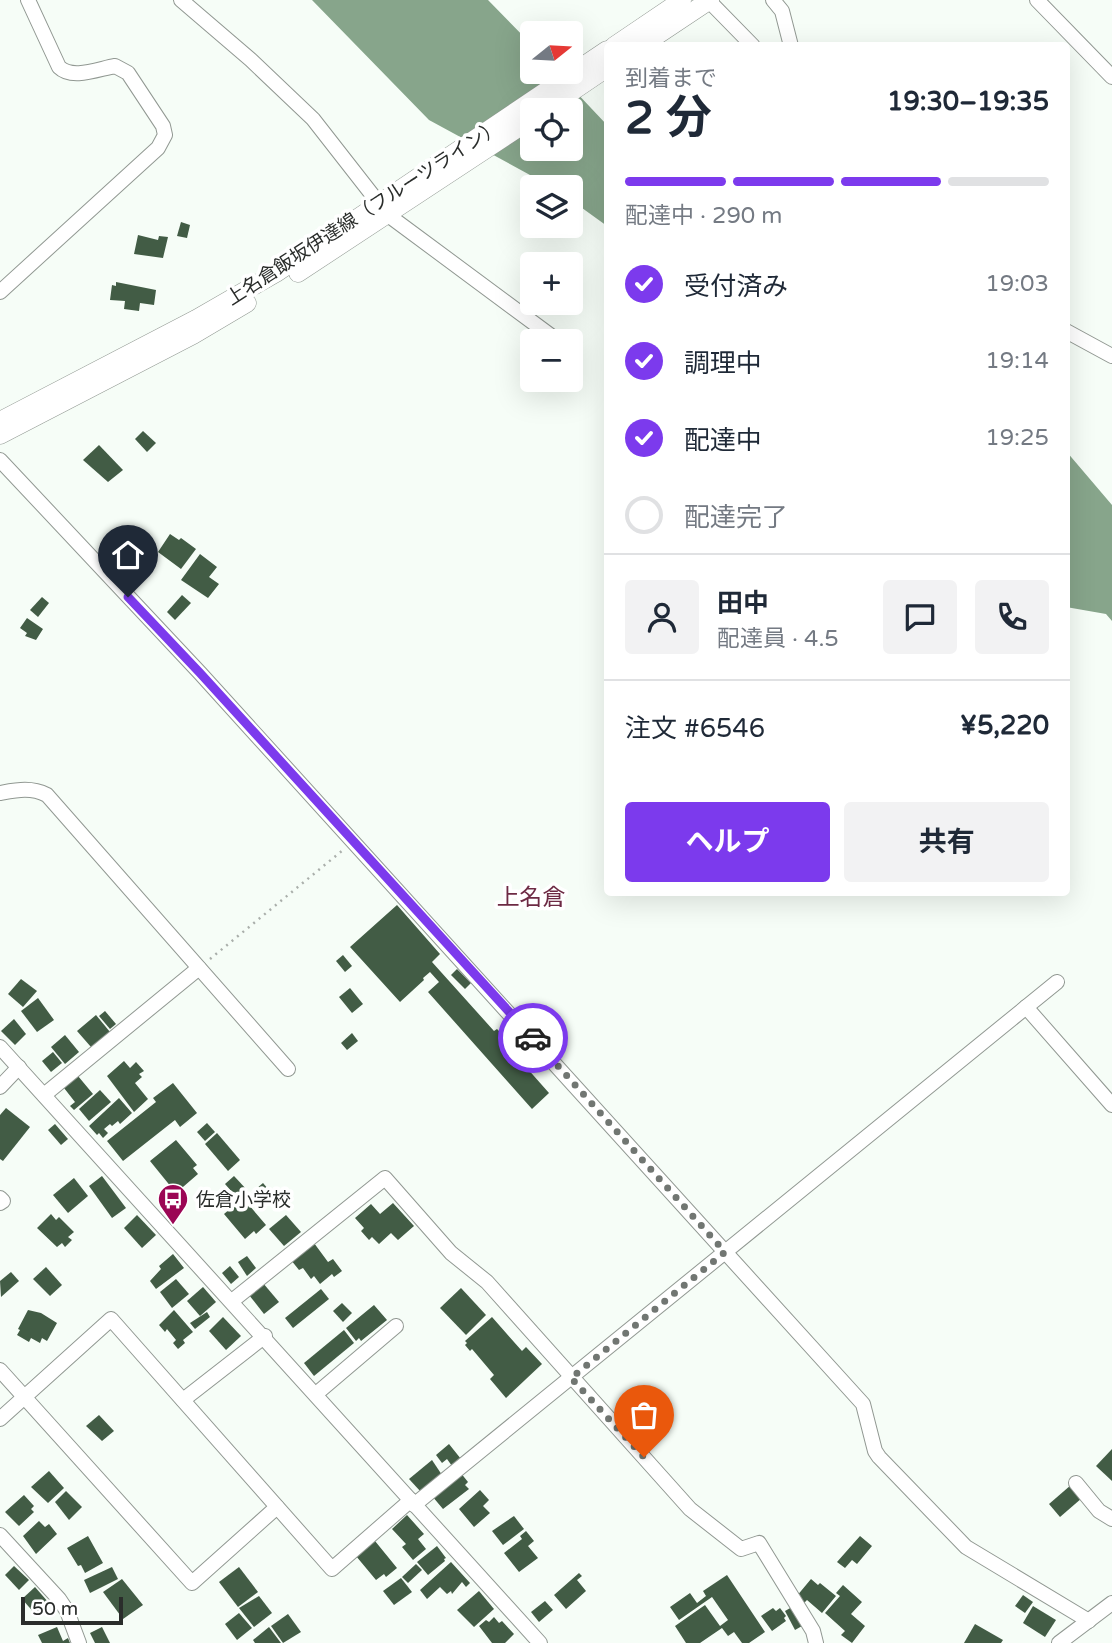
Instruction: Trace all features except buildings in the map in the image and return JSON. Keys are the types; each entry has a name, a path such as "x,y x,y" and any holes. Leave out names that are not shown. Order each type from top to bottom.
{"main road":[{"path":"622,42 701,2"},
{"path":"646,42 701,2"},
{"name":"上名倉飯坂伊達線（フルーツライン）","path":"0,436 193,335 274,288 604,52"},
{"path":"563,98 604,70"},
{"name":"上名倉飯坂伊達線（フルーツライン）","path":"0,421 253,286 520,126"}],"street":[{"path":"0,292 158,148 165,135 163,126 122,68 115,66 72,74 64,72 59,67 28,0"},
{"path":"181,0 251,60 313,119 388,206 543,329"},
{"path":"773,0 782,11 790,42"},
{"path":"1037,0 1112,77"},
{"path":"701,2 748,42"},
{"path":"1070,333 1112,356"},
{"path":"0,460 200,673 863,1404 878,1457 966,1548 1089,1621"},
{"path":"0,793 26,789 47,795 288,1069"},
{"path":"44,1095 199,968"},
{"path":"0,1419 111,1319 332,1569 1057,982"},
{"path":"1026,1007 1112,1105"},
{"path":"0,1047 265,1336 540,1643"},
{"path":"0,1087 19,1067"},
{"path":"232,1301 385,1178 451,1253 487,1282 690,1509 741,1549 759,1543 813,1631 817,1643"},
{"path":"0,1198 3,1200 0,1203"},
{"path":"316,1394 396,1326"},
{"path":"183,1400 265,1336"},
{"path":"0,1370 192,1583 277,1507"},
{"path":"1076,1483 1099,1511 1112,1519"},
{"path":"0,1535 67,1611 79,1643"},
{"path":"1059,1643 1112,1603"}],"path":[{"path":"199,968 354,842"}],"shaded area":[{"path":"312,0 488,0 520,33 520,84 568,84 582,98 520,98 520,161 583,161 583,100 604,122 604,224 583,209 583,175 530,175 429,120"},
{"path":"1070,456 1112,505 1112,621 1106,614 1070,608"}],"way so far":[{"path":"533,1038 725,1252 571,1378 644,1457"}],"place":[{"name":"佐倉小学校","path":"173,1226"}],"district":[{"name":"上名倉","path":"531,897"}],"route":[{"path":"128,597 533,1038"}]}
